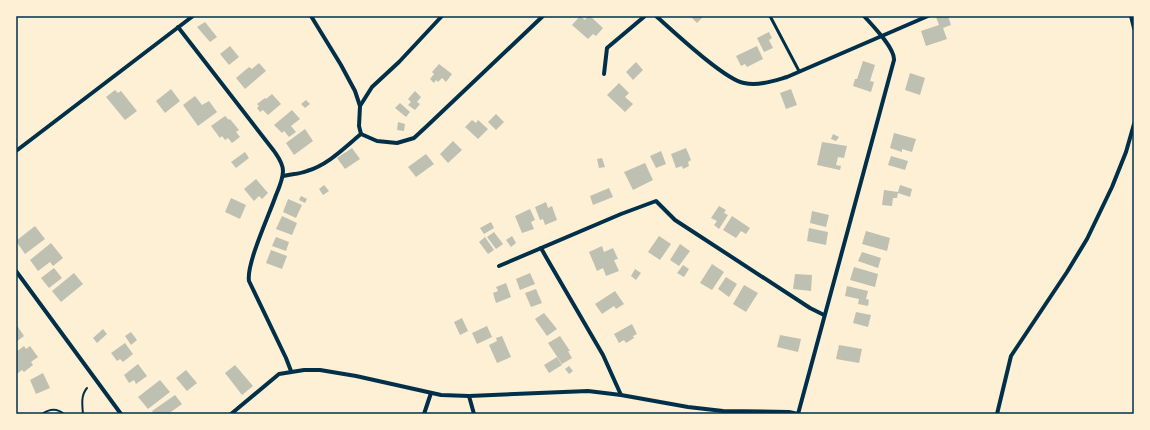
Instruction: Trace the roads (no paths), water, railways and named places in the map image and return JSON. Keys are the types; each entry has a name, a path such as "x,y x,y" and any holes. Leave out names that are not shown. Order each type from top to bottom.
{"street":[{"path":"16,151 193,16"},
{"path":"311,16 341,65 355,91 360,106"},
{"path":"361,134 358,119 360,106 372,87 399,62 442,16"},
{"path":"361,134 377,141 397,143 414,138 507,52 543,16"},
{"path":"604,74 607,48 644,16"},
{"path":"656,16 723,72 740,82 756,84 769,82 799,71 928,16"},
{"path":"231,414 279,374 291,371 320,370 356,376 431,393 470,396 588,391 722,411 760,413 789,412 798,414 894,60 893,53 864,16"},
{"path":"1131,16 1134,28"},
{"path":"178,27 274,151 282,165 283,176 280,187 252,260 248,275 291,371"},
{"path":"997,414 1011,356 1067,272 1087,239 1112,187 1126,152 1134,124"},
{"path":"283,176 318,167 328,161 361,134"},
{"path":"499,266 656,201 667,213 681,224 810,308 824,315"},
{"path":"541,248 603,355 621,395"},
{"path":"16,271 121,414"},
{"path":"424,414 431,393"},
{"path":"470,396 474,414"}],"lane":[{"path":"770,16 799,71"}]}
